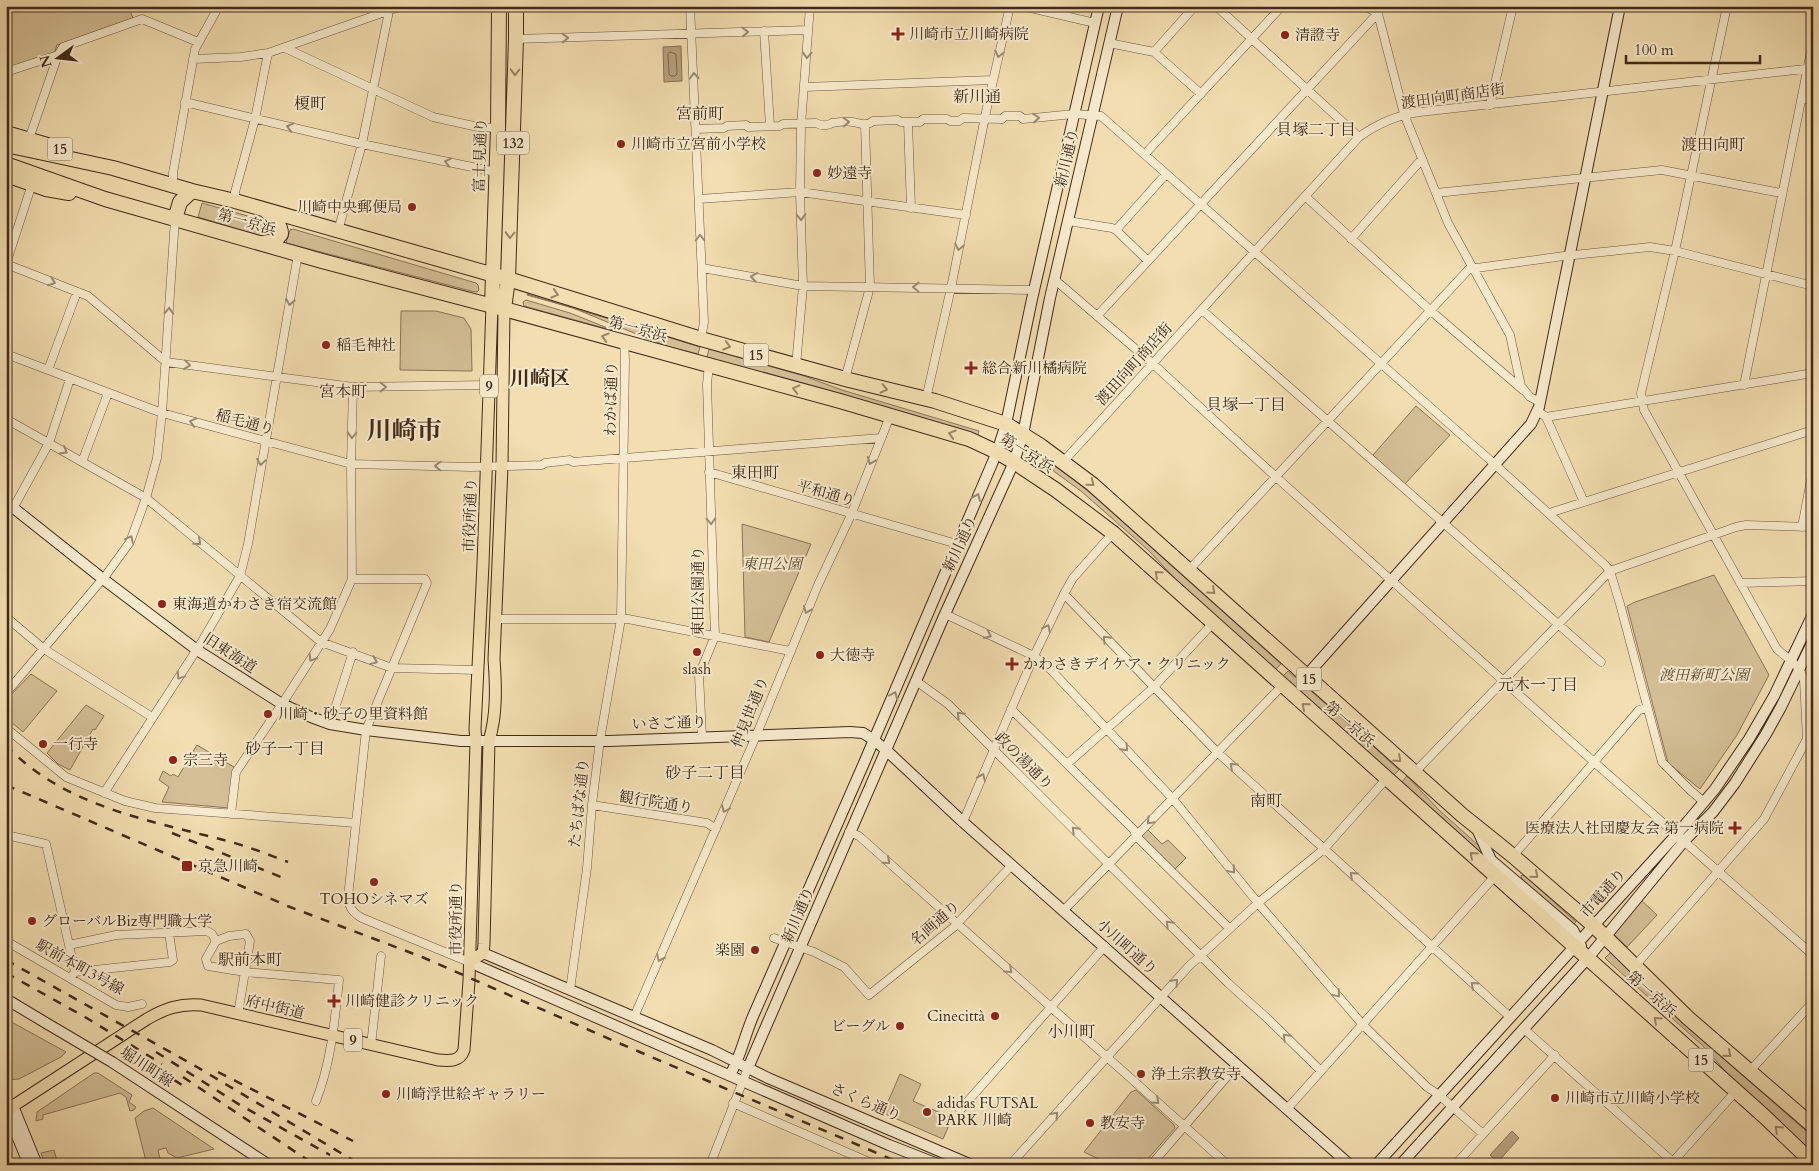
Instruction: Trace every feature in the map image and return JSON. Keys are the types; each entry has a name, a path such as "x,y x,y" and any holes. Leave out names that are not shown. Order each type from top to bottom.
{"highway":[{"name":"富士見通り","path":"498,307 492,275 498,128 500,6"},
{"name":"132","path":"498,307 508,279 516,6"},
{"name":"15","path":"6,133 113,168"},
{"name":"第一京浜","path":"6,145 113,168 266,210 508,279 700,339 926,399 1006,424 1023,434 1092,484 1477,829 1513,856 1593,925 1688,1018 1813,1126"},
{"name":"第一京浜","path":"6,164 104,199 890,416 969,440 997,452 1056,490 1113,533 1496,876 1577,944 1588,958 1813,1163"},
{"path":"6,175 46,189 104,199"},
{"path":"162,215 170,207 173,199 173,186"},
{"path":"175,219 180,202 192,191"},
{"path":"262,243 275,241 281,234 281,228 278,223 266,210"}],"main road":[{"name":"市役所通り","path":"469,962 475,729 489,385 498,307"},
{"name":"市役所通り","path":"469,962 483,953 488,846 489,741 494,727 502,466 498,307"},
{"name":"府中街道","path":"8,1111 147,1019 165,1009 191,1004 438,1060 451,1061 460,1057 464,1050 469,962"}],"street":[{"path":"173,186 173,173 195,49 219,6"},
{"path":"193,58 241,57 268,53 388,9 402,6"},
{"path":"690,6 704,322 700,339"},
{"path":"796,366 803,286 800,192 801,125 810,6"},
{"path":"926,399 1010,6"},
{"path":"1022,6 1113,28"},
{"name":"新川通り","path":"730,1075 737,1062 743,1039 997,452 1006,424 1098,6"},
{"name":"新川通り","path":"748,1068 944,614 1014,462 1023,434 1054,279 1118,6"},
{"path":"1154,52 1196,6"},
{"path":"1216,6 1359,137"},
{"path":"1145,154 1282,6"},
{"path":"1364,6 1377,10"},
{"path":"1490,104 1512,6"},
{"path":"1306,676 1496,465 1532,424 1541,410 1569,256 1604,92 1620,6"},
{"path":"1635,966 1764,818 1810,738 1804,680 1800,669 1792,660 1777,649 1644,410 1642,402 1641,393 1675,252 1727,6"},
{"path":"338,231 362,144 388,9"},
{"path":"1097,316 1308,89 1377,10"},
{"path":"1377,10 1404,114 1448,223 1474,267 1510,336 1521,386 1524,391"},
{"path":"29,139 58,55 63,47 142,20 198,42"},
{"path":"516,39 808,30"},
{"path":"764,31 770,126"},
{"path":"1744,385 1782,193 1810,68 1813,41"},
{"path":"1109,43 1154,52 1201,94"},
{"path":"285,48 433,117 478,127 498,128"},
{"path":"235,202 235,192 255,119 268,53"},
{"path":"6,72 58,55"},
{"name":"渡田向町商店街","path":"1063,462 1359,137 1375,127 1404,114 1810,68"},
{"path":"805,87 993,80"},
{"path":"1802,98 1813,100"},
{"path":"185,102 362,144 496,172"},
{"path":"696,129 746,125 748,127 816,123 819,125 830,125 832,122 856,122 859,124 898,120 901,122 920,122 923,119 960,121 963,118 1002,119 1005,116 1020,116 1023,119 1074,114 1101,116 1496,465 1610,571 1662,762 1704,802"},
{"path":"908,122 912,208"},
{"path":"845,379 870,287 865,124"},
{"path":"1351,239 1422,159"},
{"path":"1436,194 1662,170 1782,193"},
{"path":"1116,230 1166,174"},
{"path":"32,184 6,264 88,296 166,362 353,387 489,385"},
{"path":"699,199 800,192 966,215"},
{"path":"1306,197 1430,311 1530,397 1541,410 1584,502"},
{"path":"6,693 103,579 130,542 146,498 157,458 162,413 175,219"},
{"path":"1068,221 1112,228 1148,260"},
{"path":"1189,570 1452,285 1469,269 1650,247 1813,286"},
{"path":"104,792 197,650 240,576 248,544 298,254"},
{"path":"702,268 803,286 1034,290 1054,279 1152,364 1594,762 1813,955"},
{"path":"48,370 78,292"},
{"path":"1202,310 1601,662"},
{"name":"わかば通り","path":"624,342 624,457"},
{"name":"稲毛通り","path":"6,354 162,413 351,464 502,466"},
{"path":"709,365 707,384 709,472"},
{"path":"1541,410 1642,402 1813,373"},
{"path":"8,508 49,443 70,379"},
{"path":"232,814 236,772 330,629 352,579 351,464 353,387"},
{"path":"82,462 108,393"},
{"name":"仲見世通り","path":"634,1017 756,736 822,576 851,514 890,416"},
{"path":"6,419 146,498 321,642 353,652 392,668 478,670"},
{"path":"1549,513 1813,430"},
{"path":"502,466 542,465 570,460 573,462 882,438"},
{"name":"たちばな通り","path":"570,990 587,868 600,740 621,619 624,457"},
{"path":"1802,527 1813,469"},
{"name":"平和通り","path":"709,472 956,544"},
{"name":"東田公園通り","path":"702,736 700,675 715,636 709,472"},
{"name":"旧東海道","path":"8,508 197,650 282,704 330,724 366,730 476,741"},
{"path":"1414,773 1610,571 1736,527 1813,527"},
{"path":"963,822 1034,656 1064,594 1073,578 1113,533"},
{"path":"352,579 425,579 427,582 366,730 348,897 349,905 352,911 362,918 469,962"},
{"path":"482,581 498,582"},
{"path":"1740,583 1813,581"},
{"path":"1064,594 1217,752 1510,1018"},
{"path":"944,614 1034,656 1050,669 1173,799 1258,903 1363,1025 1427,1087 1452,1106 1482,1134"},
{"name":"市電通り","path":"1400,1165 1588,958 1680,838 1758,724 1792,660 1813,614"},
{"path":"6,617 44,649 152,717"},
{"path":"496,619 621,619 790,651"},
{"path":"1067,764 1153,688 1213,623"},
{"name":"市電通り","path":"1376,1165 1593,925 1680,838 1713,812 1735,783 1766,734 1813,641"},
{"path":"330,724 353,652"},
{"name":"政の湯通り","path":"916,681 948,704 1200,955 1321,1071"},
{"path":"1064,910 1282,686"},
{"path":"1513,856 1640,710 1647,708"},
{"path":"1011,710 1134,830 1136,836 1229,928"},
{"path":"6,728 66,777 125,800 155,808 356,823"},
{"name":"小川町通り","path":"863,733 886,750 963,822 1350,1165"},
{"name":"いさご通り","path":"476,741 600,740 863,733"},
{"path":"1010,1165 1200,955 1324,848 1387,778"},
{"name":"観行院通り","path":"592,806 707,823 716,829"},
{"path":"1477,829 1492,860 1573,930 1577,944"},
{"path":"849,832 859,836 1228,1165"},
{"path":"6,835 46,844 69,945 72,975 170,962 173,960 170,933"},
{"name":"名画通り","path":"800,948 814,952 844,967 869,995 958,924 1012,865"},
{"path":"1287,1109 1496,876"},
{"path":"69,945 116,935 207,931 212,934 216,941"},
{"path":"238,1014 245,972 250,941 246,934 229,936 216,941 206,959 208,966 245,972 339,980 333,1035 322,1086 316,1100"},
{"path":"774,938 800,948"},
{"name":"駅前本町3号線","path":"6,941 72,975 116,1005 128,1007 142,1004"},
{"path":"960,1110 1105,946"},
{"name":"さくら通り","path":"483,953 972,1165"},
{"path":"371,1045 381,956"},
{"name":"さくら通り","path":"469,962 566,1006 744,1081 762,1091 940,1165"},
{"name":"堀川町線","path":"6,999 112,1062 269,1165"},
{"path":"1749,1072 1813,1002"},
{"path":"1523,1028 1672,1163 1736,1091"},
{"path":"1455,1165 1554,1055"},
{"path":"1152,1165 1237,1065"},
{"path":"710,1165 733,1102 744,1081 748,1068"},
{"path":"733,1102 876,1165"},
{"path":"8,1111 29,1165"},
{"path":"8,1111 37,1165"}],"green space":[{"path":"6,6 128,6 133,18 57,45 54,54 6,69"},
{"path":"202,203 269,222 273,231 265,237 198,217"},
{"path":"293,229 476,283 479,290 477,292 471,291 286,243 290,230"},
{"path":"527,294 569,307 527,295"},
{"path":"526,300 570,313 615,331 524,306 523,302"},
{"path":"574,308 700,347 698,354 666,346"},
{"path":"401,311 436,311 464,318 471,329 472,371 400,370"},
{"path":"709,349 804,376 842,390 979,431 978,435 707,357"},
{"path":"1416,406 1450,435 1404,485 1373,455"},
{"path":"1043,458 1072,478 1096,498 1281,664 1276,669 1180,584 1148,550 1081,491 1041,462"},
{"name":"東田公園","path":"742,524 811,544 769,642 745,637"},
{"name":"渡田新町公園","path":"1714,575 1769,675 1737,735 1700,789 1668,763 1627,606"},
{"path":"1288,671 1352,727 1347,733 1283,676"},
{"path":"31,674 57,691 23,732 6,718 6,700"},
{"path":"86,705 104,716 95,730 93,729 70,770 58,764 47,753"},
{"path":"1363,737 1399,770 1394,775 1358,743"},
{"path":"197,745 234,767 229,808 162,802 169,787 159,780 163,771 171,776 173,774 178,777"},
{"path":"1407,776 1439,810 1566,924 1562,925 1402,782"},
{"path":"1147,829 1162,844 1168,840 1186,858 1174,870 1140,836"},
{"path":"1522,875 1576,922 1573,925 1522,879"},
{"path":"1641,900 1657,915 1627,947 1611,932"},
{"path":"1611,952 1686,1026 1813,1137 1813,1153 1727,1073 1702,1045 1608,961 1605,958"},
{"path":"6,1019 66,1052 61,1057 19,1079 6,1080"},
{"path":"94,1073 98,1073 132,1095 129,1102 136,1107 134,1110 130,1111 126,1097 120,1093 43,1115 43,1119 36,1121 37,1112"},
{"path":"900,1074 921,1084 913,1101 952,1118 943,1139 883,1113"},
{"path":"1136,1090 1175,1128 1146,1161 1139,1158 1133,1165 1111,1165 1084,1152 1131,1092"},
{"path":"153,1108 214,1149 177,1158 168,1153 166,1148 158,1150 160,1159 156,1165 147,1165 135,1118 144,1111"},
{"path":"54,1150 58,1165 45,1165 41,1153"}],"water":[{"path":"681,46 682,81 664,82 663,47"},
{"path":"1512,1131 1519,1138 1498,1162 1490,1155"}],"railway":[{"path":"6,745 29,766 54,783 82,797 111,809 238,844 288,862"},
{"path":"6,785 290,907 422,957 905,1165"},
{"path":"172,833 281,877"},
{"path":"6,960 197,1067 361,1165"},
{"path":"6,973 85,1017 162,1064"},
{"path":"156,1052 240,1105 330,1155"},
{"path":"159,1070 188,1089"},
{"path":"218,1072 353,1141"},
{"path":"183,1077 315,1165"}],"place":[{"name":"川崎市立川崎病院","path":"898,34"},
{"name":"清證寺","path":"1285,35"},
{"name":"川崎市立宮前小学校","path":"621,144"},
{"name":"妙遠寺","path":"817,173"},
{"name":"川崎中央郵便局","path":"412,207"},
{"name":"稲毛神社","path":"326,345"},
{"name":"総合新川橘病院","path":"971,368"},
{"name":"東海道かわさき宿交流館","path":"162,604"},
{"name":"slash","path":"697,652"},
{"name":"大徳寺","path":"820,655"},
{"name":"かわさきデイケア・クリニック","path":"1012,664"},
{"name":"川崎・砂子の里資料館","path":"268,714"},
{"name":"一行寺","path":"43,744"},
{"name":"宗三寺","path":"173,760"},
{"name":"医療法人社団慶友会 第一病院","path":"1735,828"},
{"name":"京急川崎","path":"187,866"},
{"name":"TOHOシネマズ","path":"374,882"},
{"name":"グローバルBiz専門職大学","path":"32,921"},
{"name":"楽園","path":"755,950"},
{"name":"川崎健診クリニック","path":"334,1001"},
{"name":"Cinecittà","path":"995,1016"},
{"name":"ビーグル","path":"900,1026"},
{"name":"浄土宗教安寺","path":"1141,1074"},
{"name":"川崎浮世絵ギャラリー","path":"386,1094"},
{"name":"川崎市立川崎小学校","path":"1555,1098"},
{"name":"adidas FUTSAL PARK 川崎","path":"927,1112"},
{"name":"教安寺","path":"1090,1123"}],"district":[{"name":"新川通","path":"977,97"},
{"name":"榎町","path":"310,104"},
{"name":"宮前町","path":"700,114"},
{"name":"貝塚二丁目","path":"1316,130"},
{"name":"渡田向町","path":"1713,145"},
{"name":"川崎区","path":"540,378"},
{"name":"宮本町","path":"343,392"},
{"name":"貝塚一丁目","path":"1246,405"},
{"name":"川崎市","path":"404,431"},
{"name":"東田町","path":"755,473"},
{"name":"元木一丁目","path":"1538,685"},
{"name":"砂子一丁目","path":"285,749"},
{"name":"砂子二丁目","path":"705,773"},
{"name":"南町","path":"1266,801"},
{"name":"駅前本町","path":"250,960"},
{"name":"小川町","path":"1071,1032"}]}
